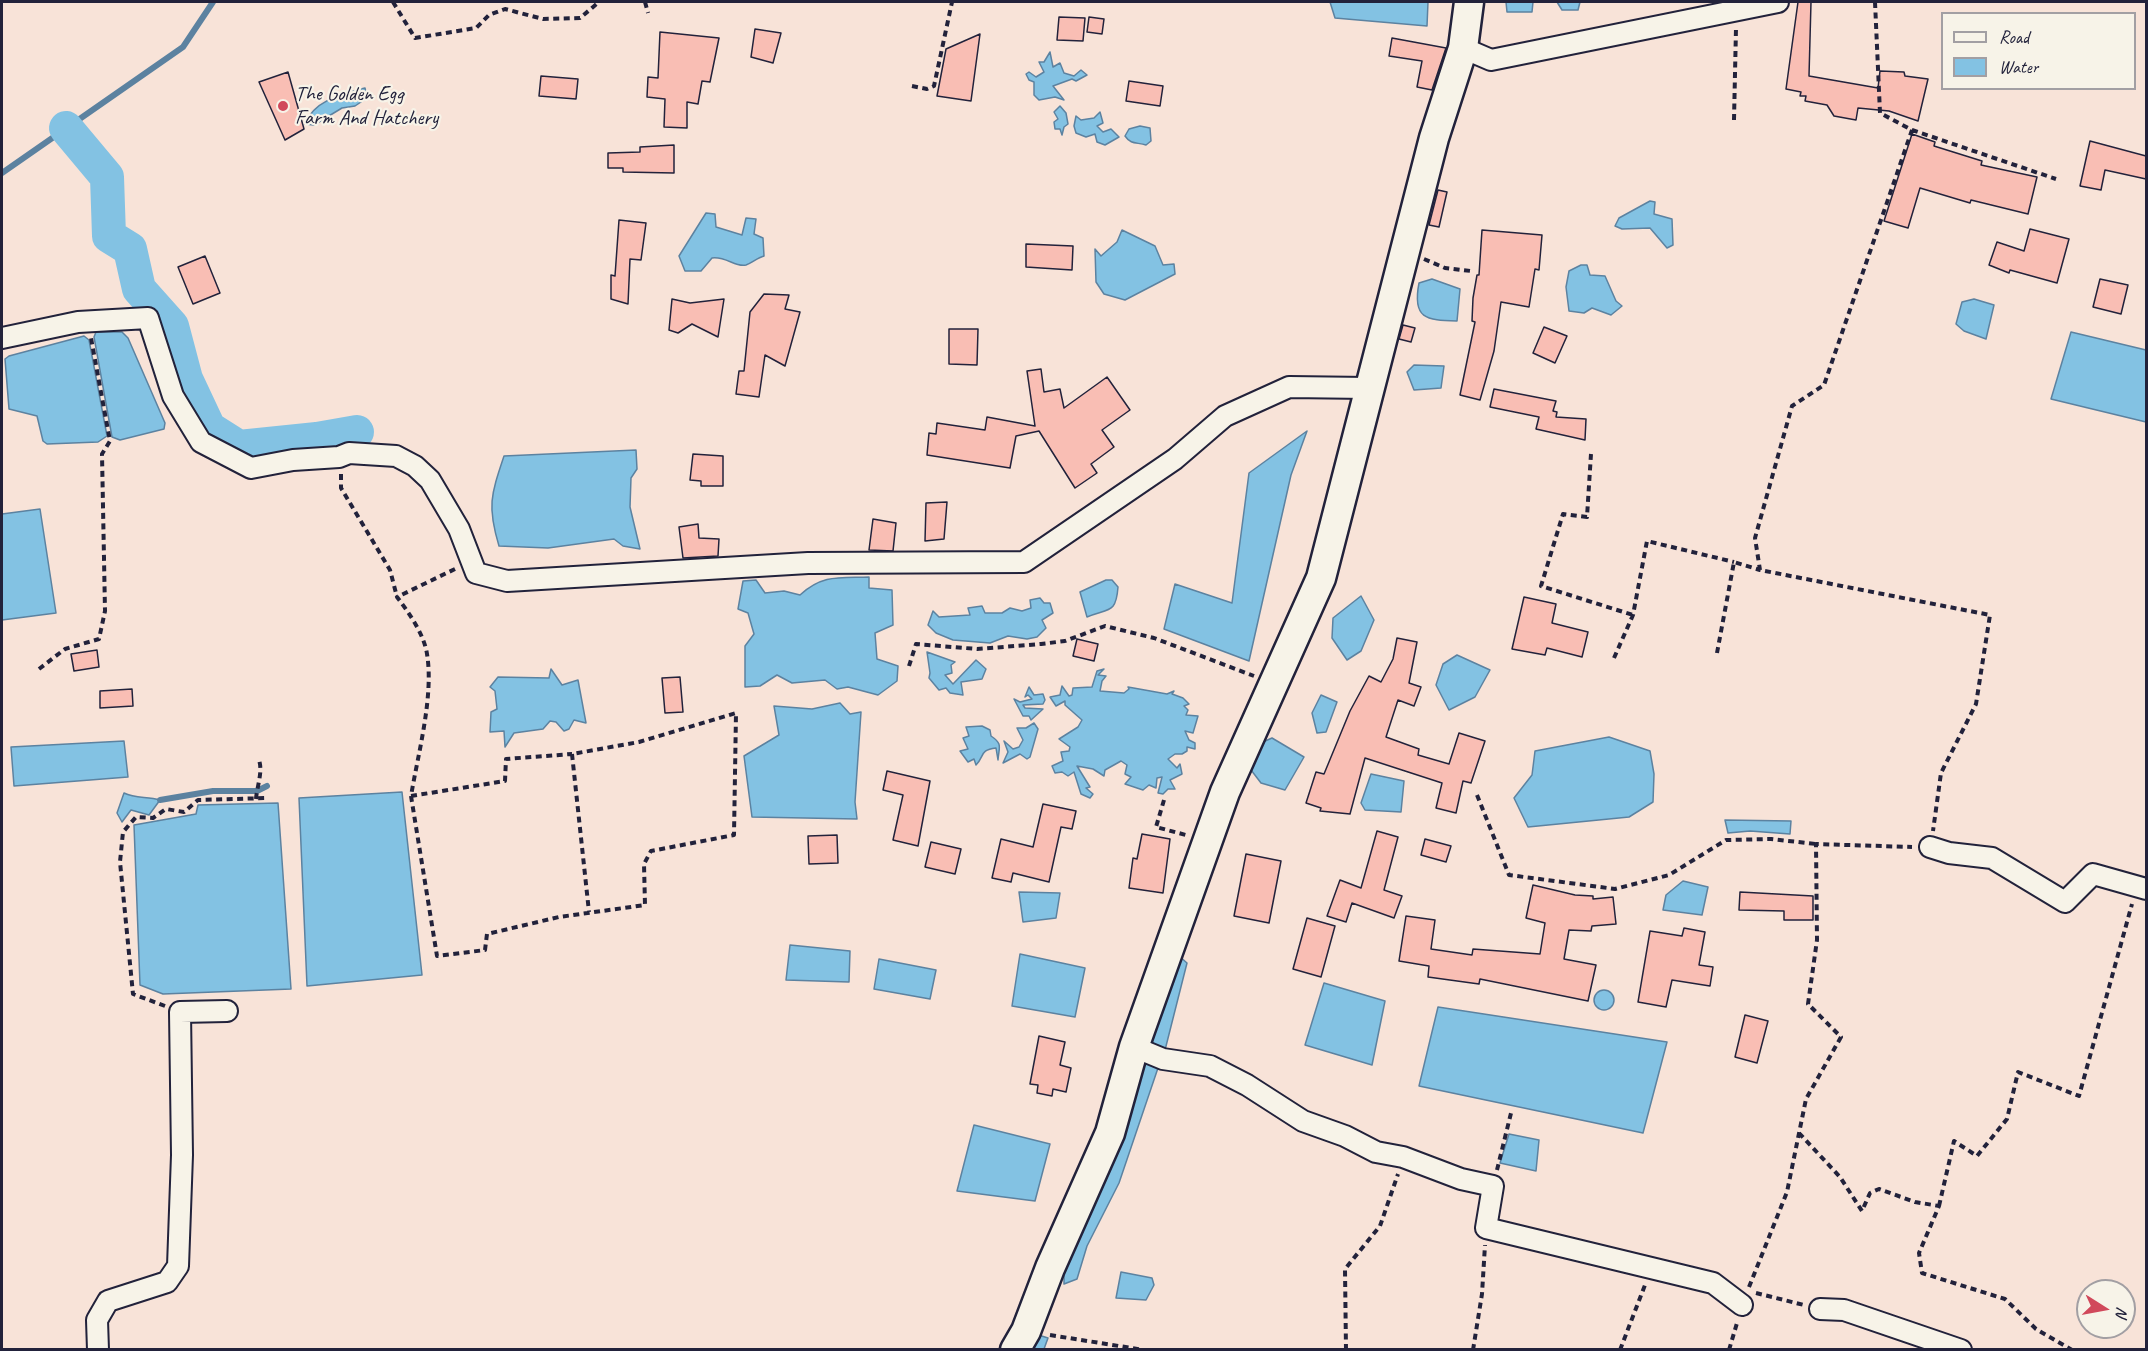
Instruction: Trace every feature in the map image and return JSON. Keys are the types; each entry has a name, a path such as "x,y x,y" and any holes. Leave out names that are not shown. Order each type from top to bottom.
{"main road":[{"path":"1020,1340 1110,1133 1134,1047 1225,792 1321,578 1434,138 1462,48 1469,2"}],"street":[{"path":"1462,48 1491,60 1778,2"},
{"path":"2,338 87,321 148,318 173,396 201,442 251,468 292,460 339,457 349,453 396,456 415,466 430,480 459,529 476,573 507,581 808,563 1024,562 1175,459 1226,416 1289,387 1368,388"},
{"path":"1930,847 1949,853 1992,858 2065,902 2093,874 2142,888"},
{"path":"98,1350 97,1320 108,1301 167,1282 178,1266 182,1155 180,1012 227,1011"},
{"path":"1134,1047 1163,1059 1210,1066 1247,1085 1303,1121 1345,1136 1376,1152 1403,1157 1461,1179 1493,1186 1486,1227 1713,1282 1742,1305"},
{"path":"1820,1309 1844,1310 1961,1350"}],"path":[{"path":"393,2 415,38 476,28 489,15 505,9 543,19 580,18 599,2"},
{"path":"645,2 648,13"},
{"path":"912,86 927,89 934,86 952,2"},
{"path":"1875,2 1880,113 1912,130 2056,179"},
{"path":"1734,120 1736,10"},
{"path":"1760,570 1755,538 1792,406 1824,385 1912,130"},
{"path":"39,669 65,649 99,639 105,611 102,454 110,441 87,321"},
{"path":"1591,454 1587,517 1563,514 1541,586 1633,615"},
{"path":"339,457 341,488 390,570 397,597 413,619 427,653 427,693 411,796 437,956 485,950 488,934 590,912 645,905 644,864 651,851 734,835 736,713 639,742 572,754 506,759 505,781 411,796"},
{"path":"1477,795 1509,875 1615,889 1669,874 1726,840 1771,839 1816,844 1930,847 1941,773 1976,704 1990,615 1760,570 1647,541 1633,615 1614,658"},
{"path":"397,597 471,560"},
{"path":"1717,653 1734,562"},
{"path":"909,666 916,644 977,649 1041,644 1065,641 1105,626 1154,638 1263,680"},
{"path":"572,754 590,912"},
{"path":"256,799 257,782 262,768 259,760"},
{"path":"180,1012 133,994 120,862 123,832 136,818 153,818 166,809 184,812 198,800 268,798"},
{"path":"1164,800 1156,827 1188,835"},
{"path":"1816,844 1817,940 1808,1004 1840,1037 1806,1099 1787,1192 1748,1291 1820,1309"},
{"path":"2072,1350 2037,1329 2005,1299 1922,1273 1919,1254 1939,1206 1954,1141 1977,1156 2007,1119 2018,1072 2079,1096 2142,888"},
{"path":"1799,1132 1840,1177 1862,1211 1870,1193 1879,1189 1915,1202 1939,1206"},
{"path":"1346,1350 1345,1269 1380,1227 1403,1157"},
{"path":"1620,1350 1652,1268"},
{"path":"1729,1350 1742,1305"},
{"path":"1020,1340 1144,1350"}],"water":[{"path":"1330,2 1428,2 1427,26 1335,18"},
{"path":"1506,2 1533,2 1532,12 1507,12"},
{"path":"1557,2 1580,2 1578,10 1562,10"},
{"path":"1050,52 1053,67 1060,63 1064,73 1074,76 1081,70 1087,75 1076,81 1072,79 1053,86 1064,100 1055,97 1039,100 1034,95 1034,82 1029,80 1026,74 1029,72 1036,77 1044,72 1039,62 1044,62"},
{"path":"365,88 367,98 355,106 342,108 314,125 305,124 315,109 330,99"},
{"path":"1060,106 1066,113 1068,124 1064,127 1062,135 1060,129 1055,129 1054,122 1058,119 1054,112"},
{"path":"1100,112 1103,123 1097,126 1103,132 1111,129 1119,137 1105,145 1097,142 1095,134 1086,137 1076,133 1074,126 1076,116 1081,120 1094,118"},
{"path":"1140,126 1150,128 1151,141 1146,145 1132,142 1125,136 1129,129"},
{"path":"1650,201 1655,202 1654,214 1672,219 1673,245 1667,248 1650,228 1622,229 1615,226 1619,218"},
{"path":"706,213 715,214 716,227 742,235 746,218 756,219 754,234 763,238 764,256 742,265 712,258 701,271 685,271 679,256"},
{"path":"1122,230 1155,246 1163,265 1174,264 1175,274 1125,300 1104,294 1096,282 1095,249 1101,256 1117,242"},
{"path":"1581,265 1587,265 1590,275 1605,276 1616,301 1622,306 1611,315 1592,308 1584,313 1569,311 1566,287 1569,271"},
{"path":"1432,279 1460,289 1457,321 1437,320 1420,311 1417,295 1419,283"},
{"path":"1974,299 1994,305 1986,339 1964,331 1956,324 1962,302"},
{"path":"96,332 122,332 128,338 165,423 164,429 120,440 112,437 94,337"},
{"path":"2071,332 2146,350 2146,422 2051,399"},
{"path":"84,336 89,340 107,436 98,442 47,444 43,441 37,416 9,409 5,359"},
{"path":"1414,365 1444,366 1441,388 1414,390 1407,372"},
{"path":"1307,431 1291,475 1249,661 1164,629 1175,584 1232,603 1249,473"},
{"path":"636,450 637,469 631,478 630,507 640,549 623,546 614,539 548,548 499,546 493,521 492,501 504,456"},
{"path":"40,509 56,613 2,620 2,514"},
{"path":"869,577 869,588 892,590 893,625 875,633 877,659 898,666 897,681 878,695 848,687 837,689 825,680 792,683 777,675 760,686 745,687 745,646 754,634 748,613 738,609 743,581 756,580 765,593 784,591 800,595 824,580"},
{"path":"1106,580 1112,580 1118,587 1113,606 1087,617 1080,592"},
{"path":"1361,596 1374,620 1361,651 1347,660 1332,638 1333,618"},
{"path":"1040,598 1044,603 1050,603 1053,613 1042,620 1046,628 1037,637 1027,639 1008,636 990,643 953,640 936,633 928,625 933,611 939,617 970,615 968,608 982,606 985,613 1002,613 1010,608 1022,611 1031,608 1030,600"},
{"path":"927,652 955,662 951,665 952,673 945,675 953,684 976,660 986,669 982,679 961,682 963,695 950,693 946,688 939,690 929,678"},
{"path":"1457,655 1490,670 1475,697 1449,710 1436,685 1443,664"},
{"path":"551,669 562,685 578,680 586,723 574,720 569,729 564,731 556,722 550,721 543,729 514,733 505,747 504,731 490,732 491,712 497,709 495,691 490,687 498,677 549,678"},
{"path":"1104,669 1098,675 1106,676 1102,681 1100,691 1124,693 1129,689 1128,687 1167,694 1174,691 1172,694 1183,698 1189,704 1184,706 1188,710 1186,715 1198,716 1193,733 1185,731 1189,740 1195,743 1195,749 1187,747 1187,751 1175,754 1168,759 1177,768 1180,764 1182,774 1170,780 1175,789 1168,789 1163,794 1158,793 1162,777 1157,778 1156,788 1149,785 1143,790 1125,784 1131,777 1125,774 1127,765 1121,761 1105,770 1104,776 1093,769 1077,766 1090,787 1086,788 1093,794 1090,798 1081,794 1074,772 1068,776 1062,772 1055,773 1052,766 1063,761 1061,752 1069,751 1070,747 1059,739 1078,727 1082,720 1065,705 1065,701 1056,706 1050,697 1060,695 1062,686 1069,696 1072,695 1073,688 1092,687 1097,671"},
{"path":"1029,687 1034,695 1043,694 1045,700 1043,704 1023,705 1025,708 1043,709 1031,720 1029,716 1023,716 1014,699 1020,702 1032,699 1028,695 1025,697"},
{"path":"1321,695 1337,702 1326,732 1317,733 1312,713"},
{"path":"840,703 850,714 861,712 855,802 857,819 752,817 744,756 779,735 774,706 812,709"},
{"path":"1034,723 1038,729 1030,757 1027,759 1020,754 1003,763 1008,752 1004,741 1013,749 1019,747 1023,740 1017,728 1026,728"},
{"path":"982,726 990,730 991,736 999,744 998,760 996,748 991,749 985,752 976,765 974,759 968,762 960,751 968,749 963,738 969,736 966,727"},
{"path":"1609,737 1650,751 1654,774 1653,802 1629,817 1528,827 1514,798 1532,775 1535,751"},
{"path":"1272,738 1304,757 1285,790 1261,783 1248,766 1256,745"},
{"path":"124,741 128,777 14,786 11,747"},
{"path":"1371,774 1404,781 1401,812 1365,810 1361,803"},
{"path":"402,792 422,975 307,986 299,798"},
{"path":"124,793 160,800 149,815 131,810 122,822 117,813"},
{"path":"278,803 291,989 163,994 140,985 134,825 196,814 198,805"},
{"path":"1725,820 1791,821 1790,834 1750,831 1728,833"},
{"path":"1683,881 1708,887 1702,915 1663,910 1666,895"},
{"path":"1019,892 1060,893 1056,918 1023,922"},
{"path":"790,945 850,951 849,982 786,980"},
{"path":"1020,954 1085,968 1075,1017 1012,1006"},
{"path":"1178,955 1187,963 1163,1058 1149,1053"},
{"path":"879,959 936,970 930,999 874,989"},
{"path":"1324,983 1385,1001 1372,1065 1305,1045"},
{"path":"1600,990 1608,990 1614,996 1614,1004 1608,1010 1600,1010 1594,1004 1594,996"},
{"path":"1438,1007 1667,1042 1643,1133 1419,1086"},
{"path":"1144,1064 1159,1065 1119,1183 1087,1246 1077,1279 1064,1284 1064,1264"},
{"path":"974,1125 1050,1144 1035,1201 957,1191"},
{"path":"1509,1134 1539,1140 1536,1171 1500,1163"},
{"path":"1121,1272 1152,1278 1154,1285 1146,1300 1116,1298"},
{"path":"1026,1331 1048,1338 1044,1349 1019,1350"}],"building":[{"path":"1798,2 1811,2 1809,76 1878,88 1880,71 1904,72 1905,76 1928,79 1918,121 1889,111 1858,108 1856,120 1834,116 1827,105 1805,101 1806,96 1800,96 1801,92 1786,89"},
{"path":"1059,17 1085,18 1083,41 1057,40"},
{"path":"1089,17 1104,19 1102,34 1087,32"},
{"path":"755,29 781,33 773,63 751,57"},
{"path":"660,32 719,38 710,82 702,81 698,104 687,102 687,128 664,127 665,99 647,97 648,77 658,78"},
{"path":"980,34 971,101 937,96 946,49"},
{"path":"1392,38 1446,48 1432,90 1417,87 1422,61 1389,56"},
{"name":"The Golden Egg Farm And Hatchery","path":"288,72 304,129 285,140 259,82"},
{"path":"541,76 578,79 576,99 539,96"},
{"path":"1129,81 1163,86 1160,106 1126,101"},
{"path":"1912,134 1935,142 1934,146 1982,161 1981,165 2037,177 2028,214 1971,200 1970,203 1920,188 1908,228 1884,221"},
{"path":"2090,141 2146,156 2146,179 2105,170 2101,190 2080,186"},
{"path":"674,145 674,173 623,172 623,168 608,168 608,153 640,152 640,147"},
{"path":"1438,190 1447,192 1439,227 1429,225"},
{"path":"619,220 646,223 641,260 630,259 628,304 611,299 611,275 615,276"},
{"path":"2030,229 2069,239 2057,283 2010,270 2009,273 1989,265 1997,242 2024,251"},
{"path":"1482,230 1542,235 1539,270 1535,269 1529,307 1501,302 1494,351 1480,400 1460,395 1475,322 1472,321 1473,298 1477,275 1479,275"},
{"path":"1026,244 1073,246 1072,270 1026,267"},
{"path":"205,256 220,293 193,304 178,267"},
{"path":"2100,279 2128,285 2121,314 2093,307"},
{"path":"764,294 789,295 785,309 800,312 785,366 765,355 759,397 736,394 739,371 744,371 750,312"},
{"path":"672,299 690,303 724,299 718,337 692,324 678,333 669,330"},
{"path":"1403,325 1415,328 1411,342 1399,339"},
{"path":"1544,327 1567,336 1555,363 1533,353"},
{"path":"949,329 978,329 977,365 949,364"},
{"path":"1041,369 1044,392 1060,389 1064,408 1107,377 1130,410 1102,430 1114,447 1091,464 1097,473 1075,488 1039,431 1016,436 1010,468 927,455 929,433 936,434 937,423 985,430 987,417 1035,426 1027,371"},
{"path":"1494,389 1556,401 1553,411 1557,412 1556,417 1586,419 1585,440 1536,429 1539,417 1490,407"},
{"path":"693,454 723,456 723,486 701,486 701,481 690,480"},
{"path":"947,502 944,539 925,541 926,503"},
{"path":"873,519 896,523 893,551 869,550"},
{"path":"698,524 699,538 719,539 718,556 683,558 679,527"},
{"path":"1524,597 1556,604 1552,623 1588,632 1582,657 1547,648 1545,655 1512,649"},
{"path":"1397,638 1417,642 1409,683 1421,687 1414,706 1398,700 1386,737 1419,749 1418,755 1449,764 1459,733 1485,741 1471,783 1463,781 1456,813 1436,808 1442,783 1365,758 1350,814 1320,811 1321,808 1306,803 1316,772 1324,774 1350,711 1369,676 1381,682 1393,659"},
{"path":"1077,639 1098,644 1094,661 1073,656"},
{"path":"97,650 99,667 74,671 71,654"},
{"path":"680,677 683,712 665,713 662,678"},
{"path":"132,689 133,706 100,708 100,691"},
{"path":"887,771 930,781 918,846 893,840 903,795 883,790"},
{"path":"1043,804 1076,811 1072,829 1061,827 1049,882 1013,873 1011,882 992,878 1001,839 1033,847"},
{"path":"1377,831 1398,837 1384,890 1402,896 1394,918 1352,903 1346,922 1327,916 1340,880 1361,888"},
{"path":"1142,834 1170,839 1163,893 1129,888 1133,858 1137,859"},
{"path":"837,835 838,863 809,864 808,836"},
{"path":"1425,839 1451,846 1446,862 1421,855"},
{"path":"931,842 961,849 955,874 925,867"},
{"path":"1246,854 1281,861 1269,923 1234,916"},
{"path":"1533,885 1575,895 1593,896 1593,899 1613,897 1616,924 1592,926 1591,931 1569,930 1564,959 1596,965 1588,1001 1480,979 1479,984 1428,977 1429,966 1399,961 1406,916 1435,920 1431,949 1472,955 1473,949 1540,954 1545,923 1526,918"},
{"path":"1740,892 1813,896 1813,920 1784,920 1784,911 1739,910"},
{"path":"1307,918 1335,926 1321,977 1293,969"},
{"path":"1684,928 1705,932 1699,965 1713,967 1710,986 1672,980 1666,1007 1638,1002 1650,931 1682,936"},
{"path":"1745,1015 1768,1021 1757,1063 1735,1057"},
{"path":"1039,1036 1065,1042 1060,1065 1071,1068 1066,1092 1053,1089 1052,1096 1037,1093 1038,1085 1030,1084"}],"waterway":[{"path":"2,173 183,47 213,2"},
{"path":"66,128 107,177 109,236 130,249 139,289 172,326 186,379 209,428 239,447 317,439 357,432"},
{"path":"160,800 213,791 257,791 267,786"}],"place":[{"name":"The Golden Egg Farm And Hatchery","path":"283,106"}]}
